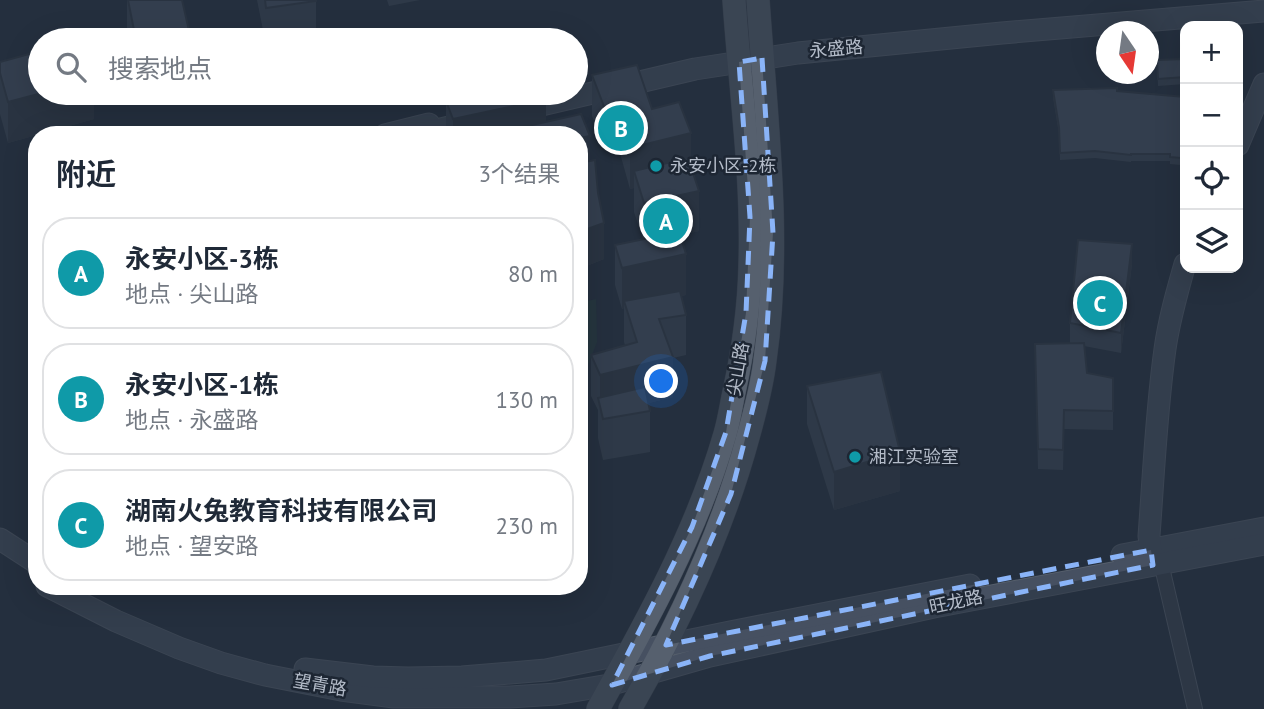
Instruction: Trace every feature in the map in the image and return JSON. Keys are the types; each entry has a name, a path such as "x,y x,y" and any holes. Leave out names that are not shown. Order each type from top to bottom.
{"main road":[{"name":"尖山路","path":"598,709 649,616 692,527 726,432 737,378 750,267 750,216 734,0"},
{"name":"尖山路","path":"630,709 684,608 731,494 753,419 765,361 771,303 773,233 758,0"},
{"name":"永盛路","path":"588,87 693,63 738,58 798,46 1264,4"},
{"name":"永盛路","path":"762,54 799,53 1264,11"},
{"name":"永盛路","path":"588,94 738,58"},
{"path":"1243,133 1264,84"},
{"path":"1243,151 1264,103"},
{"path":"423,126 512,105"},
{"name":"永盛路","path":"453,126 542,105"},
{"path":"1156,557 1150,522 1164,360 1174,302 1182,273"},
{"path":"1156,557 1172,348 1191,273"},
{"name":"旺龙路","path":"651,673 709,656 1023,589 1264,528"},
{"path":"0,539 28,558"},
{"name":"旺龙路","path":"666,645 1156,557 1264,544"},
{"path":"0,557 28,575"},
{"name":"望青路","path":"65,595 116,621 190,652 265,675 341,690 394,697 556,694 612,685 651,673"},
{"name":"望青路","path":"94,595 125,611 202,643 292,667 337,674 408,678 502,675 546,670 666,645"}],"street":[{"path":"1156,557 1195,709"}],"highlighted area":[{"path":"762,58 773,233 765,361 731,494 666,645 1151,550 1153,565 710,656 612,685 692,527 726,432 746,313 750,217 739,62"}],"green space":[{"path":"596,299 597,342 588,366 588,301"}],"building":[{"path":"128,0 182,0 188,28 134,28"},
{"path":"265,0 316,0 316,1 266,8"},
{"path":"28,54 28,97 8,102 0,73 0,62"},
{"path":"1180,59 1180,77 1159,79 1159,60"},
{"path":"637,65 652,109 679,102 691,133 630,148 618,106 605,109 592,75"},
{"path":"1117,88 1117,91 1180,97 1180,158 1170,157 1170,154 1131,155 1095,151 1060,153 1053,90"},
{"path":"448,105 518,105 453,119"},
{"path":"581,114 586,126 528,126"},
{"path":"688,158 699,191 644,203 634,171"},
{"path":"595,160 604,223 588,229 588,161"},
{"path":"679,232 686,254 622,268 615,245"},
{"path":"1078,240 1132,244 1121,333 1070,323"},
{"path":"680,291 686,315 659,319 673,357 600,375 591,355 637,342 624,301"},
{"path":"1084,343 1087,373 1113,378 1113,411 1064,410 1063,450 1038,449 1035,344"},
{"path":"881,372 900,452 834,472 807,386"},
{"path":"645,387 650,411 603,419 598,398"}],"place":[{"name":"永安小区-1栋","path":"621,128"},
{"name":"永安小区-2栋","path":"656,166"},
{"name":"永安小区-3栋","path":"666,221"},
{"name":"湖南火兔教育科技有限公司","path":"1100,303"},
{"name":"湘江实验室","path":"855,457"}]}
